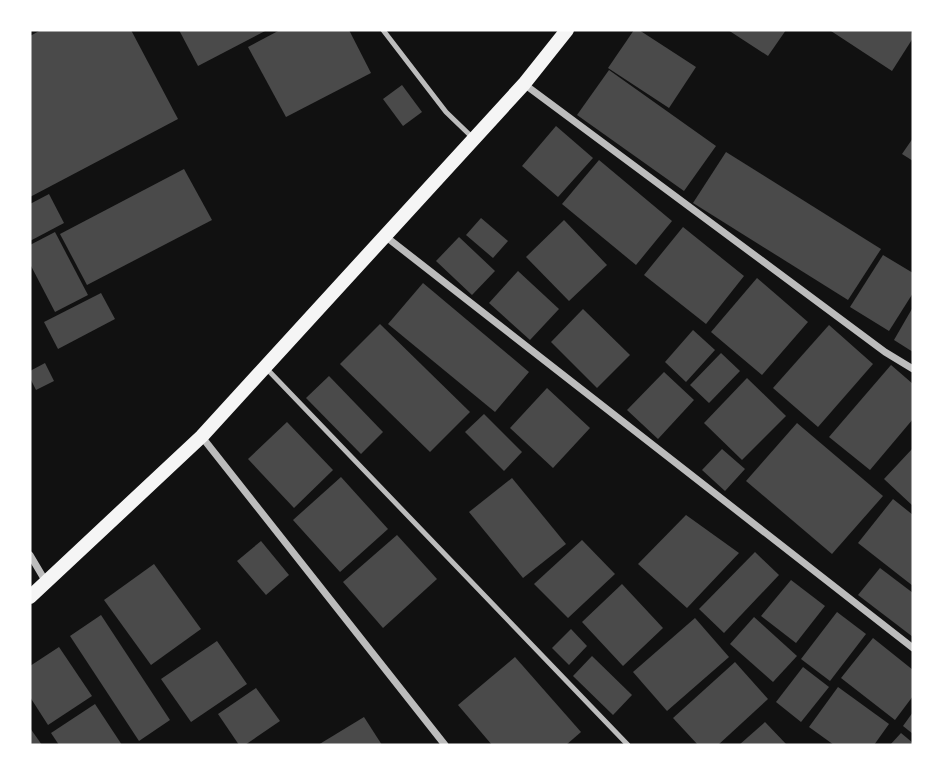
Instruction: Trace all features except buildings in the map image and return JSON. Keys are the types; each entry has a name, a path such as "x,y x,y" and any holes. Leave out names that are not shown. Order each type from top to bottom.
{"main road":[{"path":"30,597 202,436 524,84 567,30"}],"street":[{"path":"524,84 885,352 913,369"},
{"path":"385,236 913,648"},
{"path":"202,436 445,745"},
{"path":"30,555 46,582"}],"lane":[{"path":"383,30 446,113 474,139"},
{"path":"266,368 628,745"}]}
